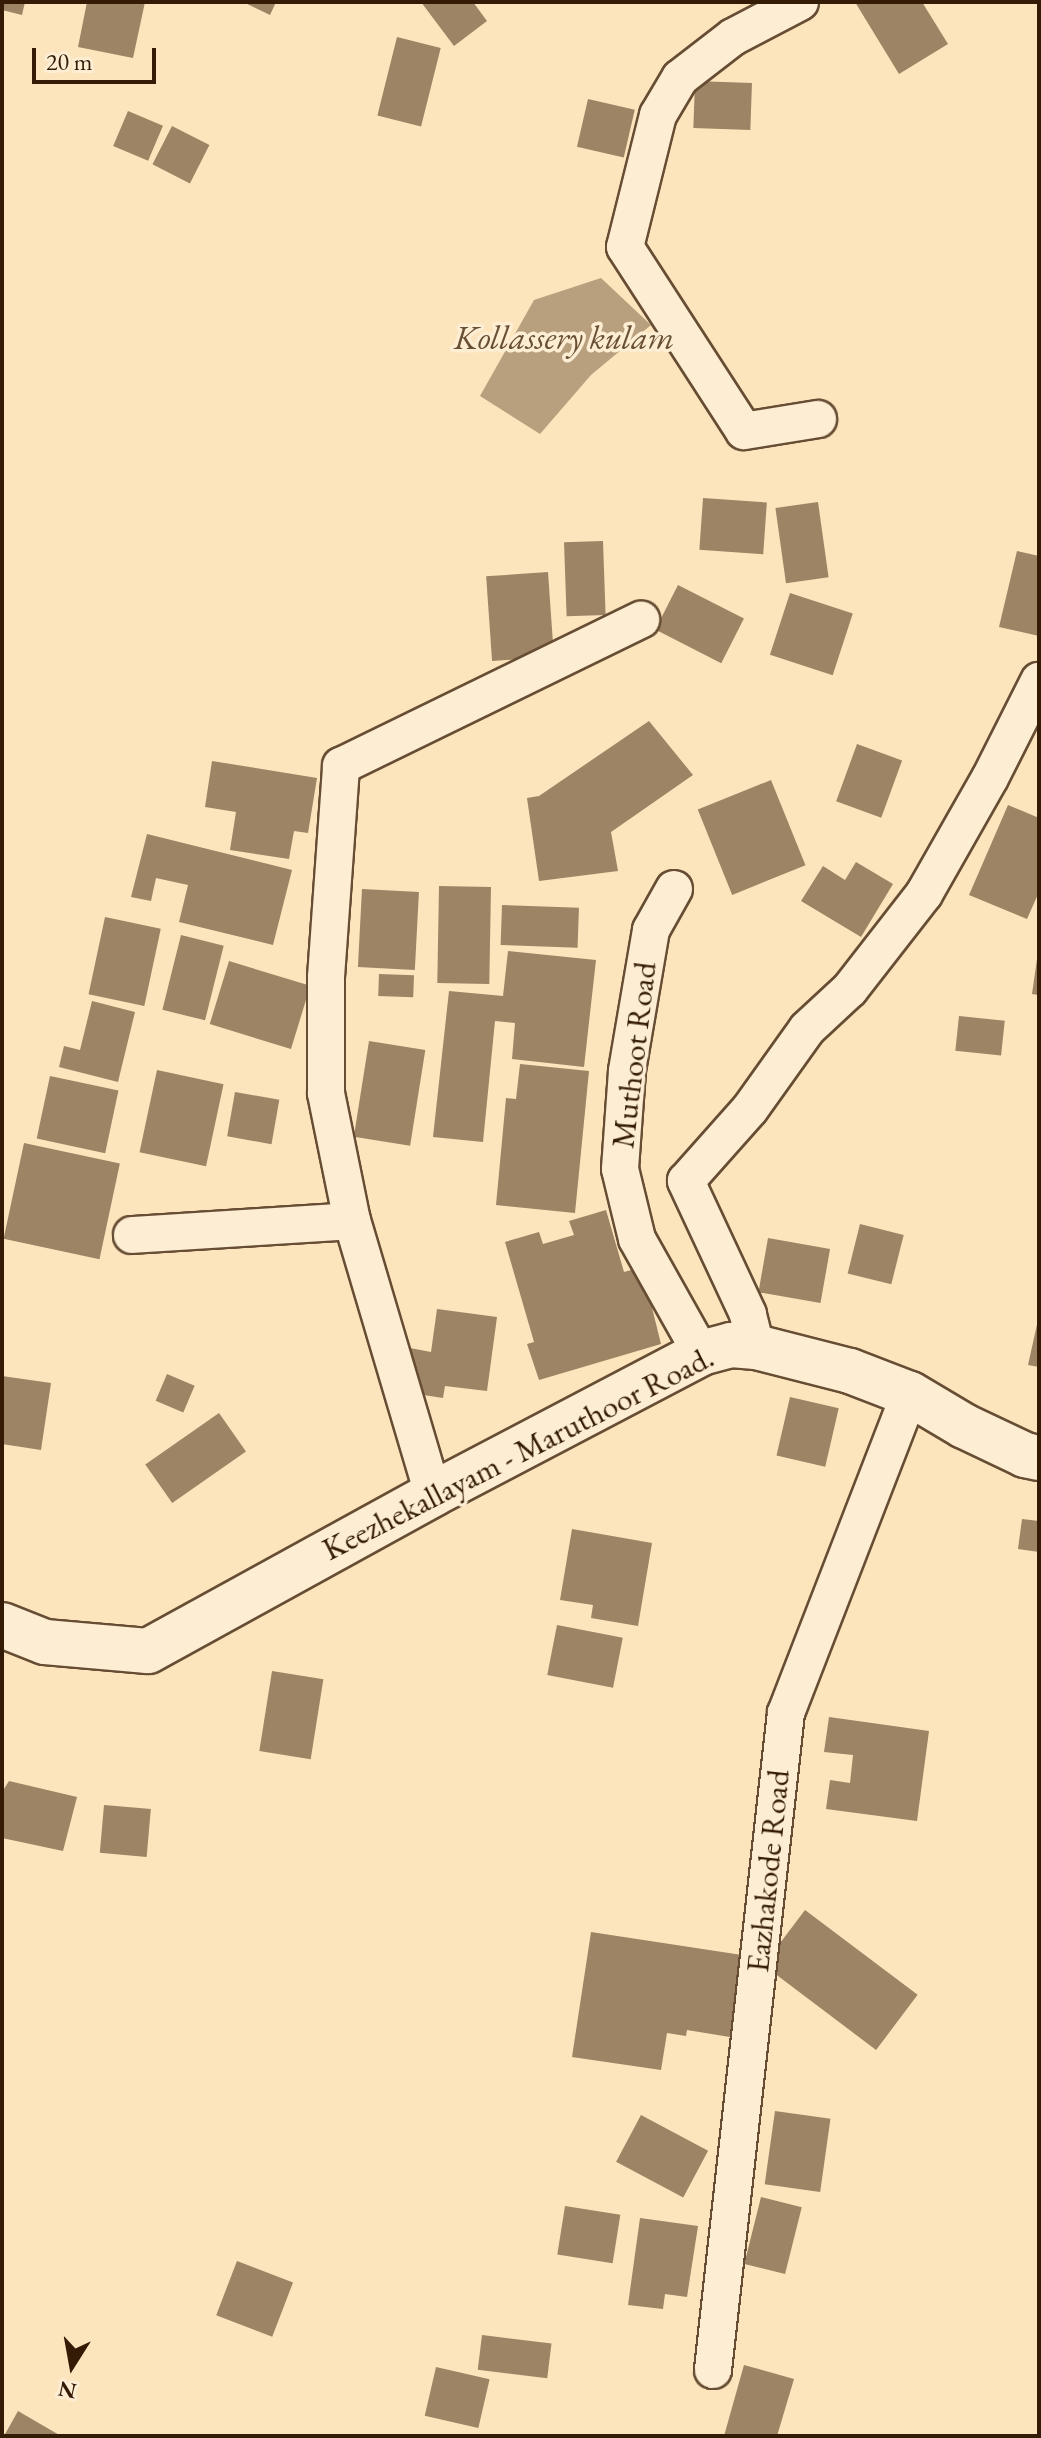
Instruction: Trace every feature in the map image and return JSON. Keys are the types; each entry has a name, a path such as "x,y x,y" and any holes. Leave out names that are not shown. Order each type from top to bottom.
{"street":[{"path":"800,2 733,37 680,78 658,115 625,247 744,431 818,419"},
{"path":"433,1494 352,1221 326,1093 326,977 341,766 641,620"},
{"path":"756,1347 748,1314 686,1181 750,1109 807,1029 850,989 924,894 990,778 1039,681"},
{"name":"Muthoot Road","path":"674,889 651,930 648,945 627,1071 620,1169 637,1239 701,1353"},
{"path":"132,1235 352,1221"},
{"name":"Keezhekallayam - Maruthoor Road.","path":"2,1625 45,1642 148,1651 433,1494 701,1353 731,1345 756,1347 850,1371 910,1394 964,1426 1025,1455 1039,1458"},
{"name":"Eazhakode Road","path":"713,2370 786,1713 910,1394"}],"water":[{"name":"Kollassery kulam","path":"601,278 651,325 591,375 540,434 480,396 534,300"}],"building":[{"path":"2,2 25,2 22,15 2,10"},
{"path":"87,2 145,2 133,58 78,47"},
{"path":"243,2 276,2 270,15"},
{"path":"421,2 473,2 487,21 454,46"},
{"path":"855,2 922,2 948,44 899,74"},
{"path":"397,37 441,48 421,126 377,116"},
{"path":"695,81 752,83 750,130 693,128"},
{"path":"588,99 635,110 624,158 577,147"},
{"path":"128,111 163,126 148,161 113,146"},
{"path":"172,126 209,145 190,183 152,164"},
{"path":"703,498 767,502 763,554 699,550"},
{"path":"818,502 829,577 786,583 775,508"},
{"path":"603,541 606,615 567,616 564,542"},
{"path":"1017,551 1039,556 1039,636 999,627"},
{"path":"548,572 554,657 492,661 486,576"},
{"path":"678,585 744,619 721,663 655,630"},
{"path":"790,593 853,613 833,675 770,655"},
{"path":"649,721 693,775 611,832 618,871 539,881 527,798 539,796"},
{"path":"857,744 902,760 881,818 836,801"},
{"path":"212,761 317,778 308,833 294,831 289,859 230,850 236,812 205,807"},
{"path":"771,780 805,865 732,895 698,810"},
{"path":"1008,805 1039,818 1039,892 1027,919 969,895"},
{"path":"147,834 292,870 273,945 179,922 188,885 156,878 151,901 131,897"},
{"path":"856,862 893,884 861,937 801,901 823,866 845,880"},
{"path":"439,886 491,887 489,984 437,983"},
{"path":"362,889 419,892 415,970 358,967"},
{"path":"502,905 579,908 578,948 501,945"},
{"path":"105,917 161,929 144,1006 89,994"},
{"path":"181,935 224,946 205,1020 162,1010"},
{"path":"508,951 596,960 584,1067 512,1059 515,1023 495,1021 483,1142 433,1137 449,991 503,996"},
{"path":"1039,959 1039,995 1032,994"},
{"path":"229,961 310,986 291,1049 210,1024"},
{"path":"379,974 414,975 413,997 378,996"},
{"path":"92,1001 135,1012 118,1082 59,1067 64,1046 80,1050"},
{"path":"959,1016 1005,1021 1001,1056 955,1051"},
{"path":"369,1041 425,1050 410,1146 354,1137"},
{"path":"520,1064 589,1071 575,1213 496,1205 506,1098 516,1099"},
{"path":"157,1070 224,1084 206,1166 140,1152"},
{"path":"50,1076 118,1091 105,1153 37,1139"},
{"path":"235,1092 279,1100 272,1144 227,1136"},
{"path":"24,1143 120,1163 99,1259 4,1239"},
{"path":"606,1210 624,1272 642,1267 661,1344 539,1380 527,1344 534,1342 505,1242 539,1232 543,1244 574,1235 569,1221"},
{"path":"860,1224 904,1235 891,1284 848,1273"},
{"path":"768,1238 830,1249 820,1303 758,1292"},
{"path":"437,1309 497,1317 487,1391 445,1386 443,1398 404,1392 410,1348 431,1352"},
{"path":"1039,1321 1039,1367 1028,1365"},
{"path":"167,1374 195,1386 183,1412 156,1401"},
{"path":"2,1376 51,1383 41,1450 2,1444"},
{"path":"790,1397 839,1408 825,1467 777,1455"},
{"path":"219,1413 246,1452 172,1503 145,1465"},
{"path":"1022,1519 1039,1521 1039,1552 1018,1549"},
{"path":"572,1529 652,1543 638,1626 591,1618 593,1605 560,1600"},
{"path":"557,1625 623,1638 613,1688 547,1675"},
{"path":"272,1671 323,1679 311,1759 259,1751"},
{"path":"829,1717 929,1731 917,1821 826,1809 830,1780 850,1783 853,1755 824,1752"},
{"path":"9,1781 77,1797 63,1851 2,1838 2,1792"},
{"path":"104,1805 151,1809 147,1857 100,1853"},
{"path":"805,1910 918,1995 876,2050 763,1965"},
{"path":"591,1932 755,1957 742,2039 687,2030 686,2036 667,2033 661,2070 572,2057"},
{"path":"775,2111 830,2119 820,2192 765,2184"},
{"path":"641,2115 708,2151 683,2197 616,2162"},
{"path":"761,2197 802,2207 785,2274 744,2264"},
{"path":"565,2206 620,2215 613,2263 557,2254"},
{"path":"640,2218 698,2226 687,2297 665,2294 663,2309 628,2305"},
{"path":"237,2261 293,2283 272,2337 216,2315"},
{"path":"482,2335 551,2344 547,2378 478,2370"},
{"path":"744,2365 794,2379 777,2436 724,2436"},
{"path":"436,2367 490,2379 478,2428 425,2416"},
{"path":"18,2411 61,2436 4,2436"}]}
